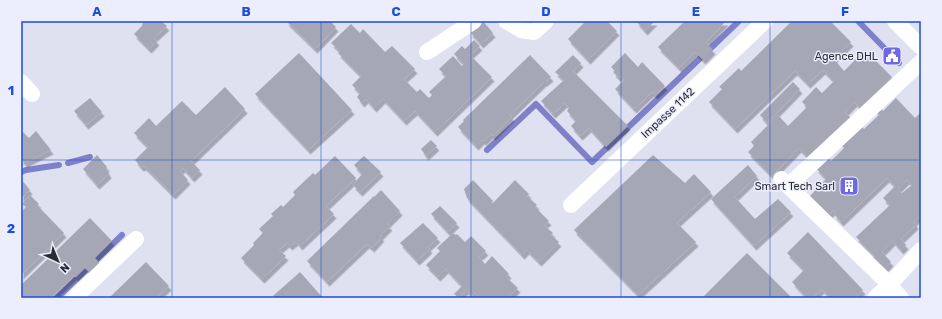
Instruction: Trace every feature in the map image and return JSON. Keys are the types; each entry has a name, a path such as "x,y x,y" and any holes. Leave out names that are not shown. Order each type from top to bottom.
{"street":[{"path":"427,52 474,21"},
{"path":"506,21 521,30 534,32 546,21"},
{"name":"Impasse 1142","path":"571,205 765,21"},
{"path":"895,21 921,47"},
{"path":"901,298 890,285 784,182 921,62"},
{"path":"21,82 32,94"},
{"path":"74,298 136,239"},
{"path":"875,298 890,285 921,250"}],"building":[{"path":"143,21 161,21 167,26 154,38 157,41 149,49 134,34 142,26"},
{"path":"286,21 330,21 336,27 315,49"},
{"path":"483,21 493,33 481,44 470,32"},
{"path":"586,21 607,21 617,31 588,60 568,39"},
{"path":"636,21 655,21 645,31"},
{"path":"685,21 726,21 706,42 713,50 703,60 695,52 679,68 658,47"},
{"path":"792,21 830,21 851,42 834,59 844,71 865,50 892,77 860,108 855,102 845,112 851,118 809,158 799,148 772,176 748,152 754,146 751,142 778,115 788,126 807,107 802,102 816,87 822,93 834,81 823,70 808,84 795,71 735,129 709,102 722,89 719,87 739,68 741,71"},
{"path":"351,24 360,33 363,29 385,52 392,46 415,69 404,79 417,92 420,89 429,98 432,95 429,92 446,76 439,69 453,56 462,66 464,64 454,54 462,46 465,49 474,40 480,46 470,55 492,77 435,132 415,111 404,121 383,99 374,108 366,99 362,103 357,97 360,93 352,85 361,76 338,53 340,51 331,43"},
{"path":"299,53 352,110 308,150 255,94"},
{"path":"625,53 638,67 642,62 665,86 655,95 652,92 634,109 615,89 624,80 620,76 619,78 613,72 615,71 611,67"},
{"path":"530,55 551,77 510,115 512,117 493,136 491,134 476,146 458,127 464,121 463,120"},
{"path":"573,55 581,63 573,71 628,126 606,147 589,128 580,136 571,126 576,121 567,111 569,108 565,103 553,114 541,101 564,80 555,72"},
{"path":"793,82 800,89 767,123 760,115"},
{"path":"225,87 245,109 191,161 200,170 192,178 183,168 180,171 188,180 173,195 144,166 141,167 135,160 148,147 134,133 149,118 156,126 182,101 196,115"},
{"path":"90,98 102,112 86,125 74,111"},
{"name":"Smart Tech Sarl","path":"896,98 915,118 921,112 921,215 914,222 916,225 901,239 906,245 901,250 893,241 882,252 891,262 881,272 870,261 875,256 856,237 890,205 883,198 895,186 887,178 841,222 834,214 836,212 834,210 828,215 810,196 826,179 816,168 828,157 831,161 844,148 842,146 862,127 864,129 879,115 875,111 879,107 883,111","holes":["907,180 912,185 902,193 898,189"]},
{"path":"21,130 29,138 36,131 51,150 25,163 21,159"},
{"path":"431,140 437,146 426,156 421,149"},
{"path":"97,155 107,167 106,168 109,174 97,185 83,169"},
{"path":"653,155 685,183 694,174 711,192 677,223 696,242 638,295 574,230"},
{"path":"335,156 356,178 326,206 334,214 300,246 296,241 290,246 287,243 279,250 286,256 262,279 241,258 263,233 259,229 273,216 271,214 281,205 283,207 295,195 293,192 313,173 315,175"},
{"path":"364,156 381,172 360,192 353,185 362,174 354,165"},
{"path":"748,165 757,176 735,197 755,219 778,199 791,212 754,246 711,199"},
{"path":"21,179 30,190 21,198"},
{"path":"473,180 493,201 491,203 492,204 515,180 529,194 527,196 537,205 535,207 549,221 544,225 553,233 551,235 559,242 539,262 527,250 522,255 467,198 464,189"},
{"path":"381,190 400,211 387,224 390,226 380,236 382,237 372,248 367,244 327,282 307,261"},
{"path":"30,195 39,204 37,205 64,233 21,275 21,212 26,207 22,204"},
{"path":"440,206 457,223 448,232 431,214"},
{"path":"90,218 112,241 95,258 101,265 91,274 85,268 76,277 74,276 51,298 21,298 21,285"},
{"path":"423,223 438,238 428,247 430,249 417,261 400,243"},
{"path":"808,232 863,290 854,298 830,298 822,289 812,298 807,298 792,282 804,270 787,253"},
{"path":"453,233 456,235 457,234 465,242 471,236 486,251 479,257 485,264 492,256 509,274 506,277 518,288 508,298 480,298 475,293 472,296 466,290 459,298 454,294 462,286 446,269 438,277 426,265 440,251 437,248"},
{"path":"747,253 792,298 707,298 704,296"},
{"path":"146,262 169,286 156,298 109,298"},
{"path":"300,272 323,298 275,298 273,296"}],"waterway":[{"path":"487,150 536,104 592,162 739,21"},
{"path":"858,21 899,63"},
{"path":"68,163 90,157"},
{"path":"21,172 59,165"},
{"path":"57,298 122,235"}],"place":[{"name":"Agence DHL","path":"892,56"},
{"name":"Smart Tech Sarl","path":"849,186"}]}
